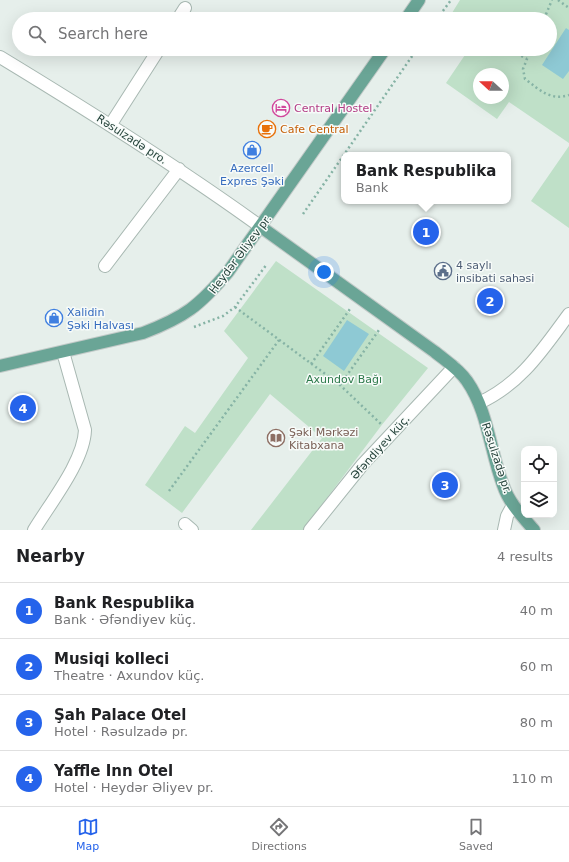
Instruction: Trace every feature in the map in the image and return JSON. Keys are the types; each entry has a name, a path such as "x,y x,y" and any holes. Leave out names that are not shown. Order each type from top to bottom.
{"main road":[{"path":"411,12 419,0"},
{"name":"Heydər Əliyev pr.","path":"0,366 143,332 165,324 190,312 208,296 228,272 380,56"},
{"name":"Rəsulzadə pr.","path":"261,227 388,317 454,367 466,380 479,402 503,486 513,505 534,530"}],"street":[{"path":"182,12 185,8"},
{"path":"111,124 155,56"},
{"name":"Rəsulzadə pro.","path":"0,57 111,124 179,169 261,227"},
{"path":"105,266 179,169"},
{"path":"479,402 494,396 530,367 569,314"},
{"path":"34,530 79,457 85,442 85,430 63,352"},
{"name":"Əfəndiyev küç.","path":"310,530 363,464 454,367"},
{"path":"504,530 507,516 513,505"}],"path":[{"path":"442,12 450,0"},
{"path":"547,12 552,0"},
{"path":"558,0 569,8"},
{"path":"345,152 411,56"},
{"path":"521,56 527,59"},
{"path":"528,56 523,69 525,79 546,94 559,98 569,95"},
{"path":"303,214 341,159"},
{"path":"311,364 359,297"},
{"path":"235,307 340,385 392,434"},
{"path":"340,385 388,317"},
{"path":"169,491 279,340"}],"green space":[{"path":"460,0 569,0 569,143 509,102 509,68 473,68 473,102 446,83 464,56 557,56 557,12 453,12"},
{"path":"476,104 508,104 497,119"},
{"path":"569,146 569,228 531,201"},
{"name":"Axundov Bağı","path":"276,261 428,368 381,426 303,530 251,530 322,438 270,394 182,513 145,485 185,426 195,433 248,358 224,331"}],"water":[{"path":"566,28 569,30 569,71 563,79 542,65 548,56 557,56 557,42"},
{"path":"347,320 369,334 344,371 323,356"}],"place":[{"name":"Central Hostel","path":"281,108"},
{"name":"Cafe Central","path":"267,129"},
{"name":"Azercell Expres Şəki","path":"252,150"},
{"name":"Bank Respublika","path":"426,232"},
{"name":"4 saylı insibati sahəsi","path":"443,271"},
{"name":"Musiqi kolleci","path":"490,301"},
{"name":"Xalidin Şəki Halvası","path":"54,318"},
{"name":"Yaffle Inn Otel","path":"23,408"},
{"name":"Şəki Mərkəzi Kitabxana","path":"276,438"},
{"name":"Şah Palace Otel","path":"445,485"}]}
